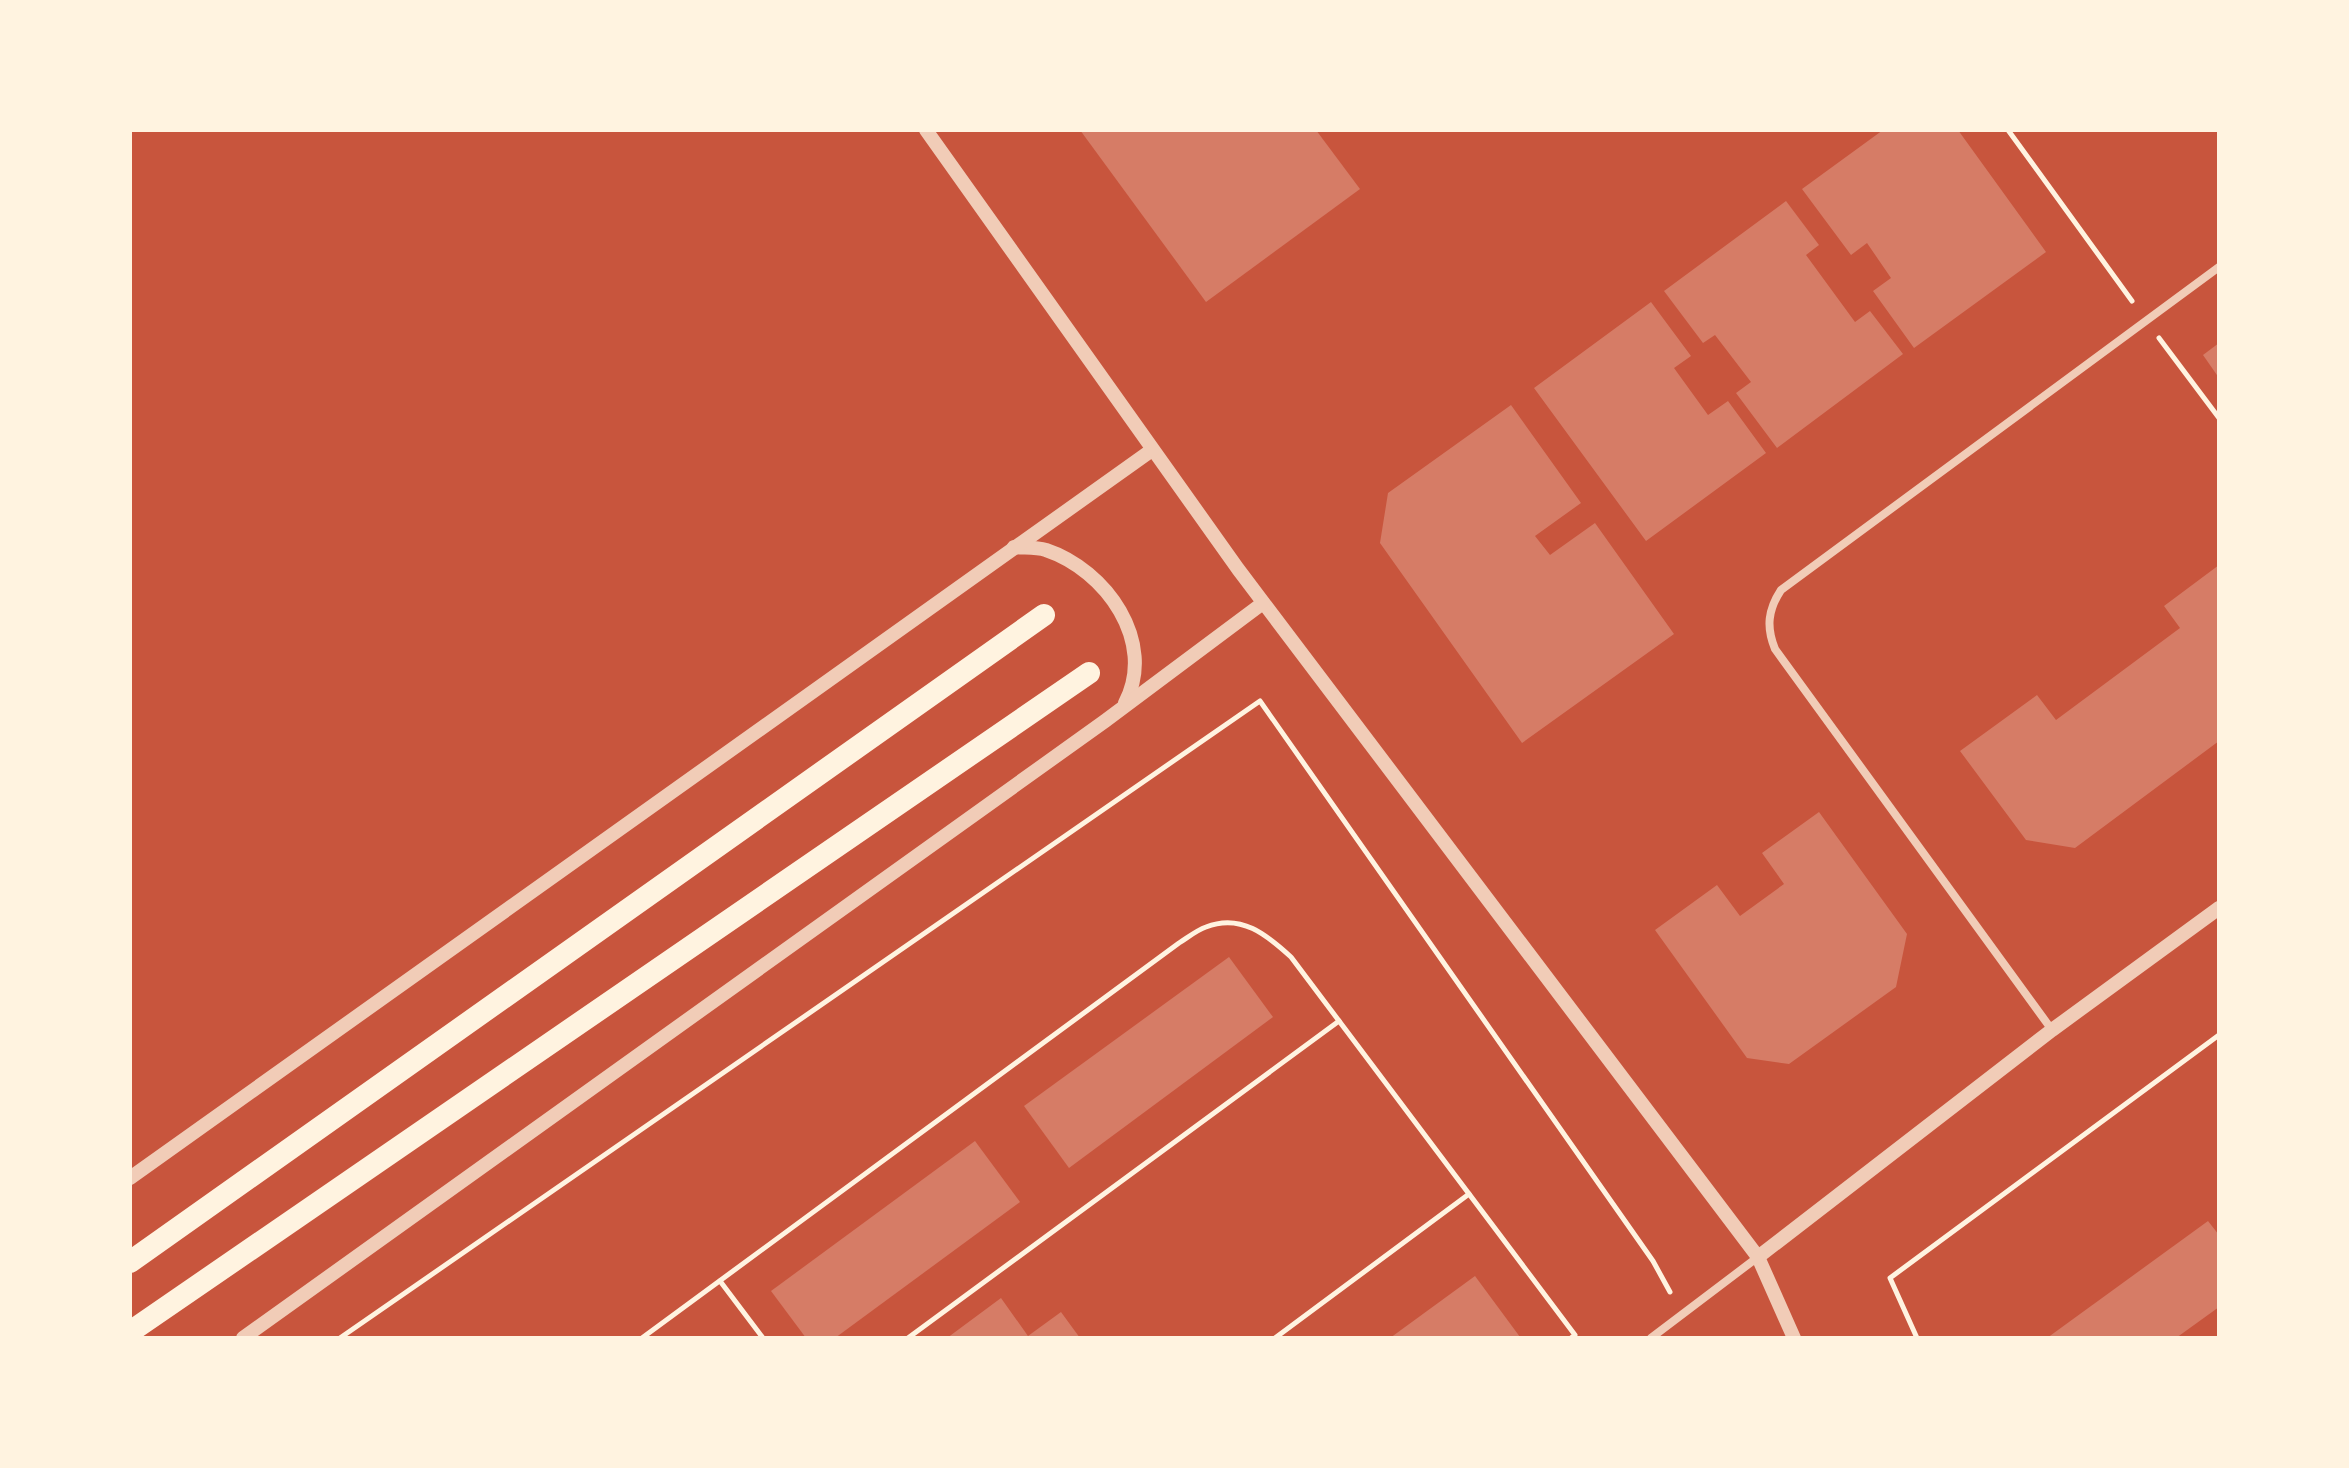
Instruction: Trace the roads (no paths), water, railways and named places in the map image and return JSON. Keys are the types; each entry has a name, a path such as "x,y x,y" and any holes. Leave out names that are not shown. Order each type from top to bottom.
{"highway":[{"path":"130,1262 1044,615"},
{"path":"130,1332 1089,673"}],"street":[{"path":"926,130 1263,603 1758,1257 1794,1338"},
{"path":"2052,1030 1775,649 1769,635 1768,620 1772,603 1781,590 2219,267"},
{"path":"130,1178 1152,450"},
{"path":"1014,547 1043,549 1068,560 1093,578 1115,602 1129,631 1136,662 1134,687 1123,707"},
{"path":"243,1338 1123,707 1263,603"},
{"path":"1651,1338 2052,1030 2219,908"}]}
